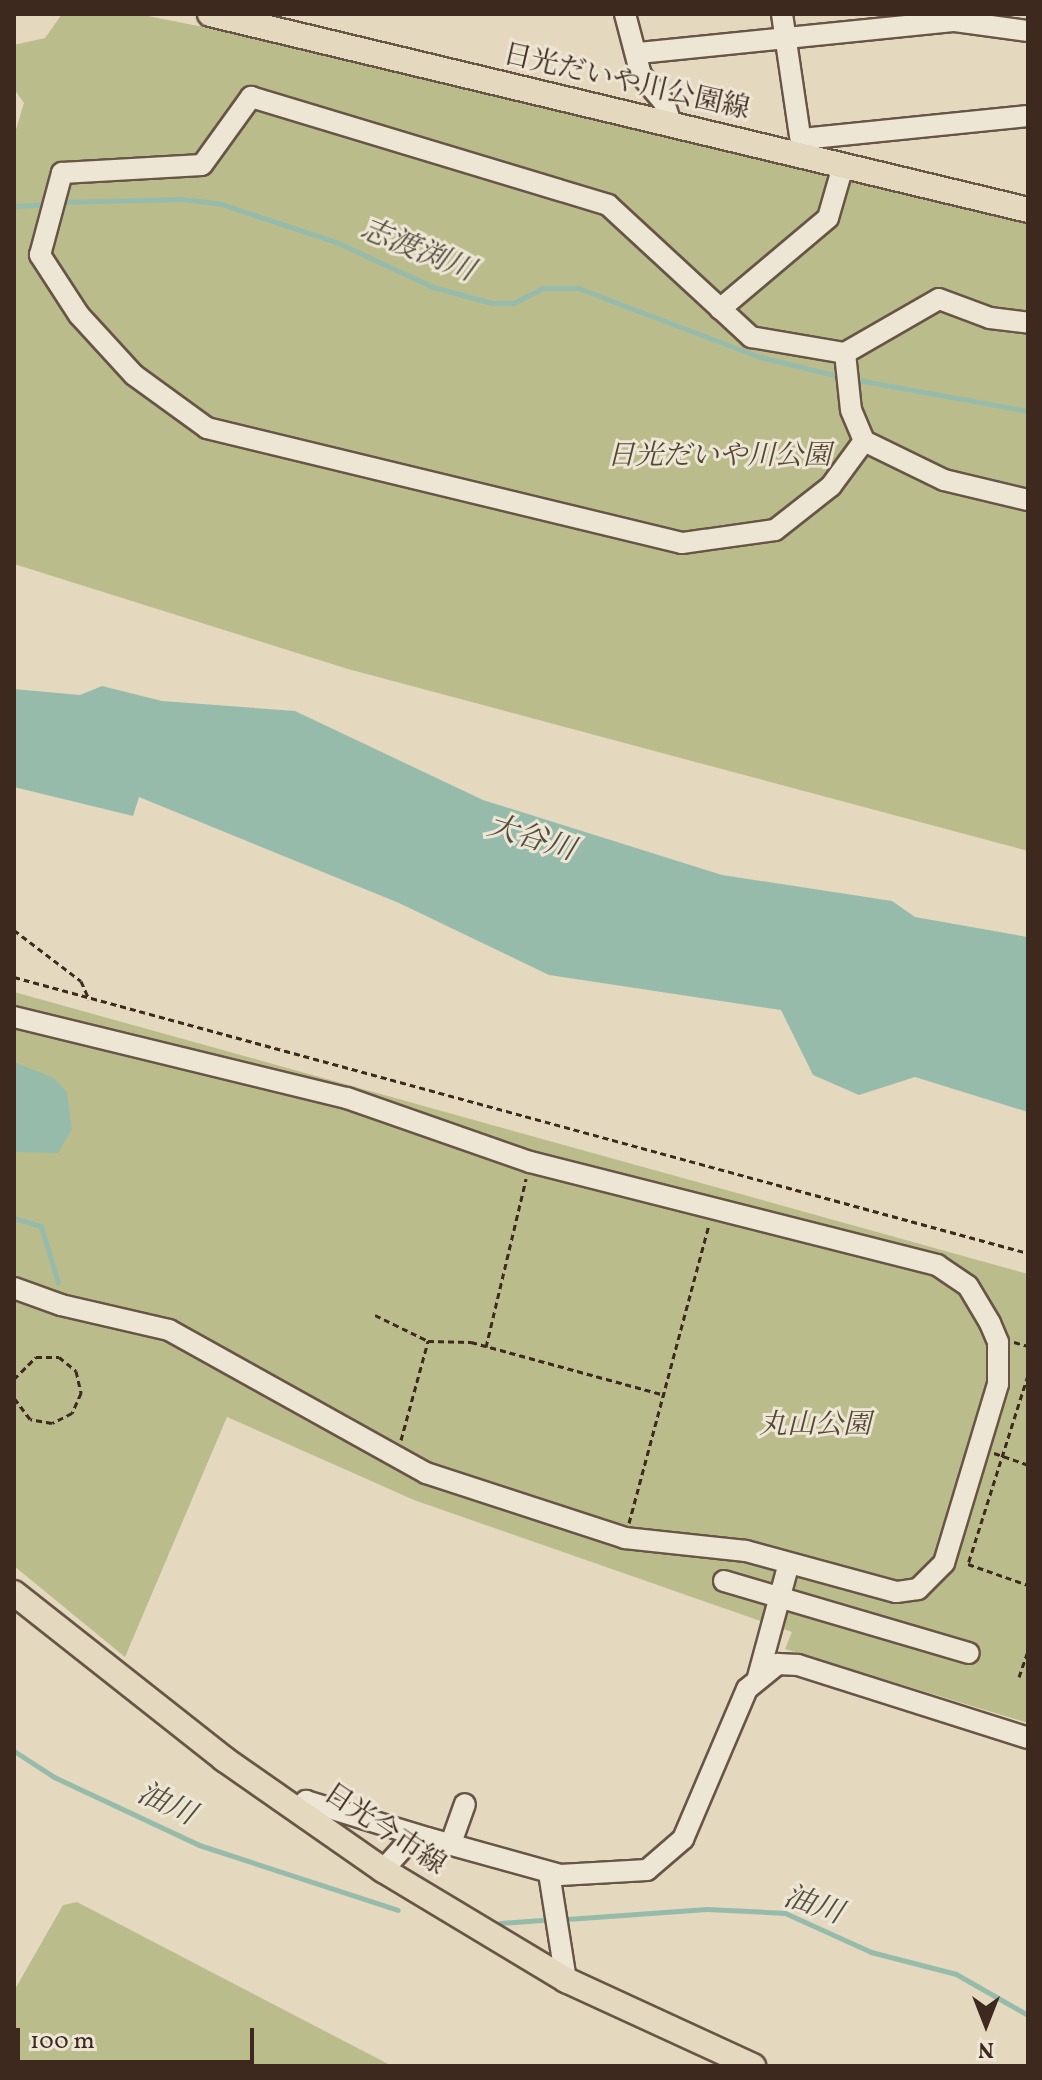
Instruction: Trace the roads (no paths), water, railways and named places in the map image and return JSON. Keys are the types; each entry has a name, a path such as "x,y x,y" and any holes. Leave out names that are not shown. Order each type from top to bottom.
{"main road":[{"name":"日光だいや川公園線","path":"210,14 1028,210"},
{"name":"日光今市線","path":"14,1593 224,1759 383,1870 566,1980 753,2066"}],"street":[{"path":"625,14 639,53 641,75 664,102 671,124"},
{"path":"782,14 803,156"},
{"path":"639,53 785,40 902,20 955,21 1028,31"},
{"path":"864,441 831,486 775,530 682,543 207,428 134,375 79,315 40,255 62,173 202,165 251,97 608,205 751,337 845,353 939,299 990,318 1028,323"},
{"path":"803,156 812,138 1028,116"},
{"path":"720,309 828,218 843,166"},
{"path":"845,353 851,410 864,441 944,480 1028,500"},
{"path":"14,1017 347,1098 530,1162 914,1257 957,1276 980,1302 998,1342 998,1384 944,1563 918,1589 896,1592 746,1551 625,1538 396,1459 169,1330 61,1305 14,1288"},
{"path":"299,1809 306,1801 549,1873 623,1874 647,1870 667,1857 688,1830 733,1719 758,1677 789,1563"},
{"path":"724,1581 782,1591 969,1653"},
{"path":"888,1628 896,1592"},
{"path":"758,1677 778,1664 798,1665 1028,1738"},
{"path":"451,1843 465,1804"},
{"path":"383,1870 409,1841 427,1838"},
{"path":"549,1873 566,1980"}],"water":[{"name":"大谷川","path":"102,686 162,701 295,711 483,800 722,875 892,901 915,917 1028,937 1028,1112 915,1077 859,1095 813,1075 781,1010 549,975 399,903 139,797 133,816 14,787 14,689 80,695"},
{"path":"14,1062 54,1078 67,1092 72,1129 58,1153 14,1152"}],"waterway":[{"name":"志渡渕川","path":"61,202 182,199 221,204 336,242 433,287 492,303 513,303 544,288 578,288 760,357 842,377"},
{"name":"志渡渕川","path":"14,206 47,204"},
{"name":"志渡渕川","path":"852,379 1028,411"},
{"path":"14,1218 41,1226 58,1283"},
{"name":"油川","path":"14,1751 54,1777 199,1845 398,1910"},
{"name":"油川","path":"567,1919 707,1909 785,1913 871,1952 956,1974 1028,2015"},
{"name":"油川","path":"500,1923 542,1920"}],"park label":[{"name":"日光だいや川公園","path":"719,457"},
{"name":"丸山公園","path":"815,1426"}]}
